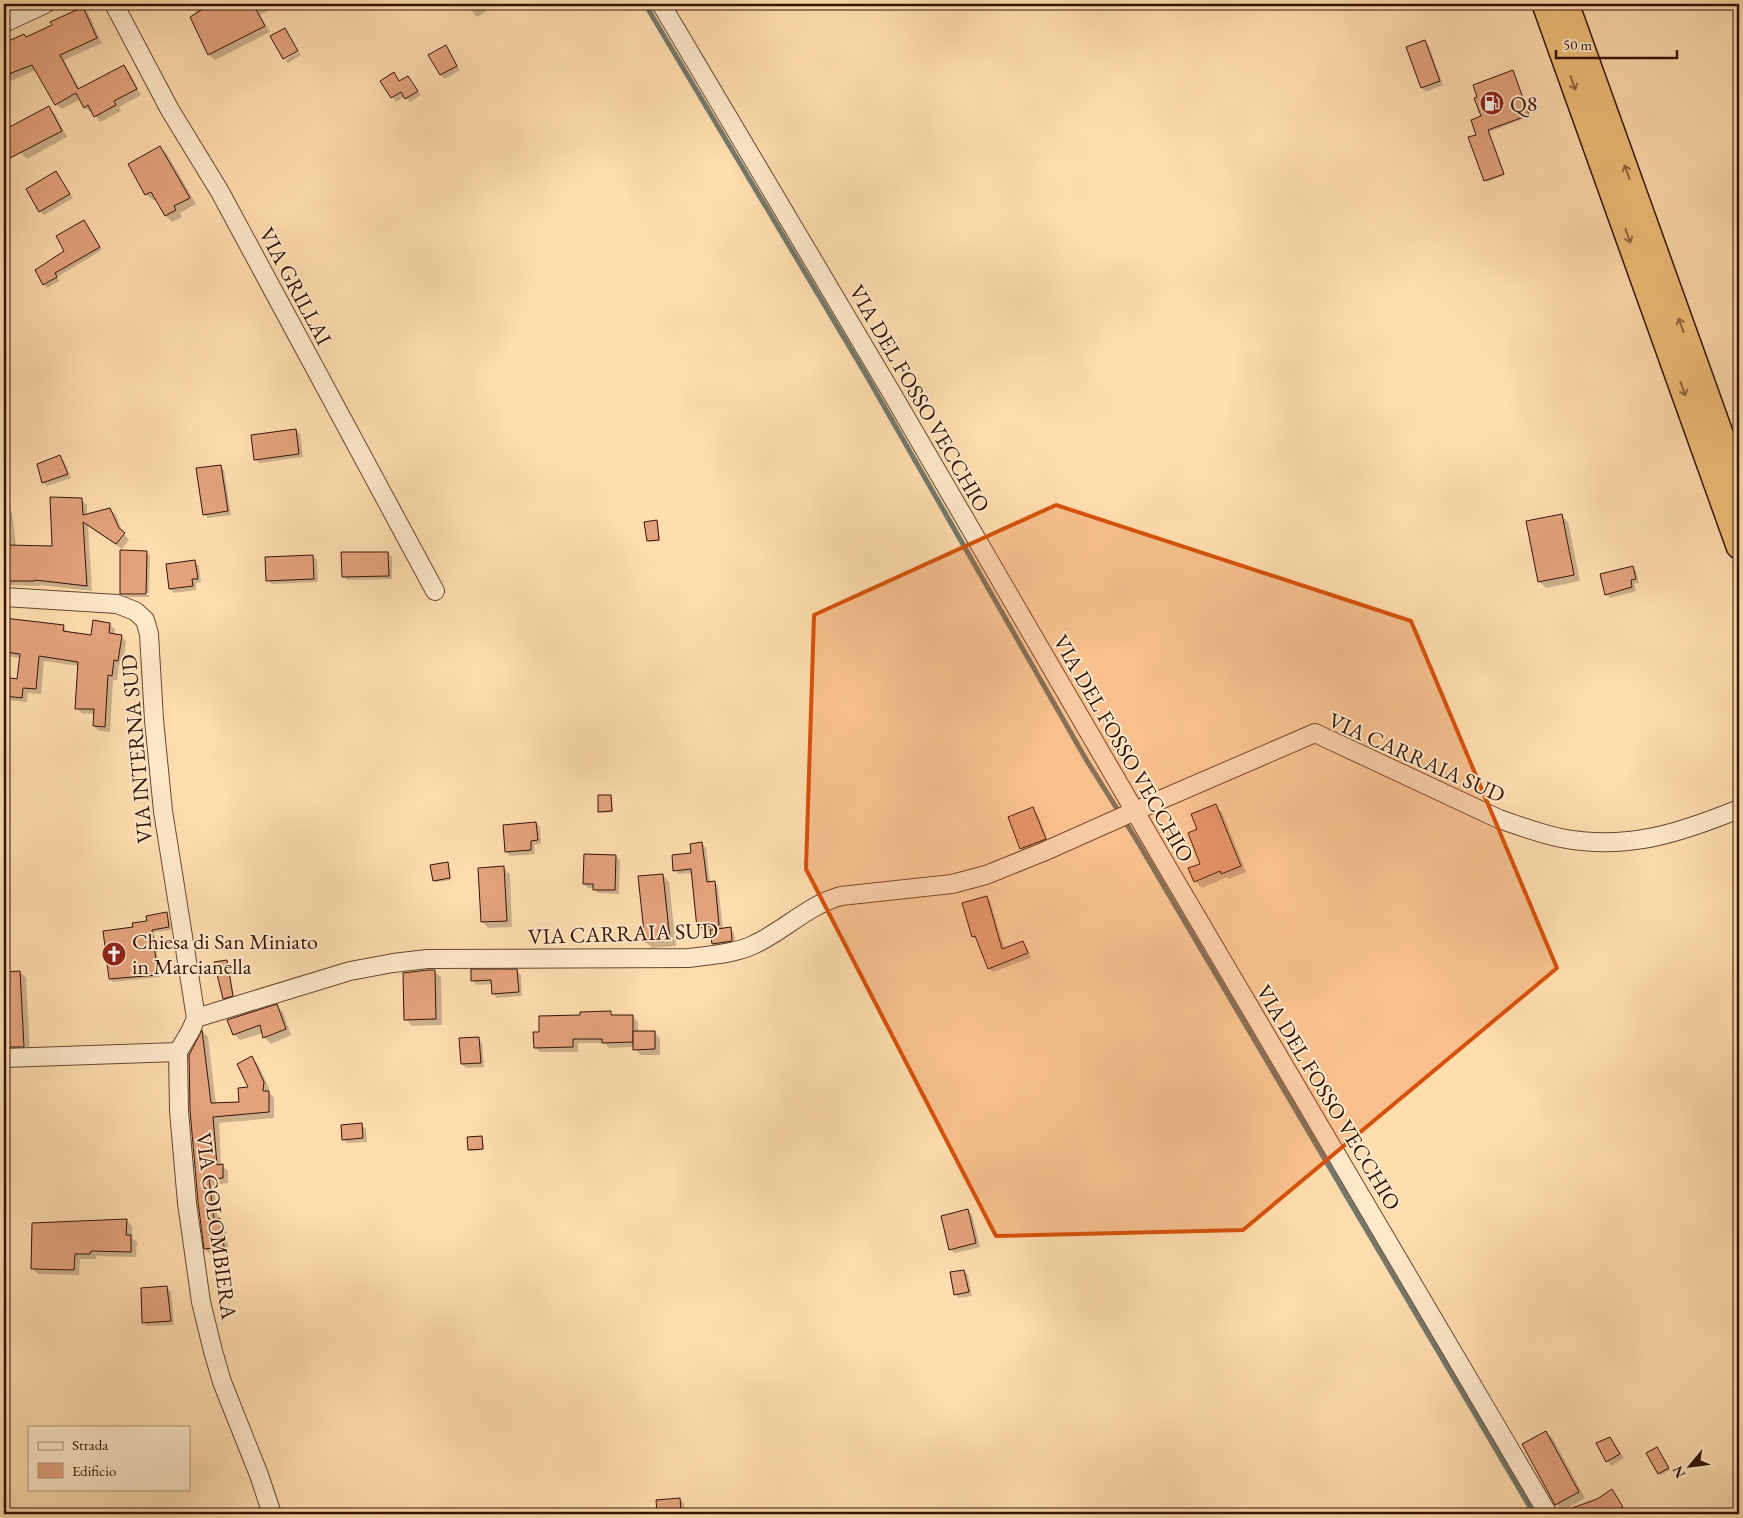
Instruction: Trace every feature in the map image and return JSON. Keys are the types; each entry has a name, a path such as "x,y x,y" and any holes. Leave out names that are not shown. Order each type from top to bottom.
{"highway":[{"path":"1545,4 1739,546"},
{"path":"1566,4 1739,486"}],"street":[{"path":"4,23 45,4"},
{"name":"VIA GRILLAI","path":"114,4 170,110 220,192 435,590"},
{"name":"VIA DEL FOSSO VECCHIO","path":"661,4 874,363 1126,815 1548,1514"},
{"name":"VIA INTERNA SUD","path":"4,597 117,604 135,611 145,620 148,634 163,811 196,1018"},
{"name":"VIA CARRAIA SUD","path":"196,1018 350,971 393,963 427,959 689,958 731,953 754,944 805,912 830,899 969,880 1030,858 1315,733 1499,819 1545,834 1574,840 1612,842 1651,839 1695,827 1739,809"},
{"path":"4,1058 178,1052 196,1018"},
{"name":"VIA COLOMBIERA","path":"178,1052 179,1111 186,1194 202,1302 222,1382 259,1475 272,1514"}],"highlighted area":[{"path":"1056,505 1411,621 1557,968 1243,1230 996,1236 806,869 814,615"}],"building":[{"path":"211,4 253,4 265,26 208,55 190,17"},
{"path":"83,7 97,38 60,55 78,89 124,65 137,89 114,101 116,105 94,117 88,105 84,108 76,93 55,105 32,65 4,76 4,43 24,34 26,37 52,25 50,22"},
{"path":"285,28 298,51 283,59 270,36"},
{"path":"1425,40 1440,81 1421,88 1406,47"},
{"path":"446,45 457,66 440,75 428,55"},
{"path":"1513,70 1529,115 1488,130 1504,174 1484,181 1468,137 1476,135 1471,120 1481,116 1474,98 1477,97 1473,85"},
{"path":"394,72 399,81 408,76 418,91 405,99 401,92 391,98 380,81"},
{"path":"49,106 62,131 10,158 4,147 4,130"},
{"path":"160,146 190,198 174,206 176,210 165,216 151,192 145,195 128,164"},
{"path":"56,171 70,194 39,212 26,189"},
{"path":"84,220 100,247 55,273 57,277 43,285 35,270 64,251 56,236"},
{"path":"296,429 299,454 254,460 251,435"},
{"path":"60,455 68,474 42,483 37,464"},
{"path":"221,465 228,511 203,515 196,468"},
{"path":"50,497 82,498 83,515 110,508 119,528 125,533 116,544 83,522 87,586 35,580 6,581 7,545 52,546"},
{"path":"1562,514 1574,575 1538,582 1526,521"},
{"path":"657,520 659,540 647,541 644,522"},
{"path":"120,550 147,551 146,594 120,594"},
{"path":"341,552 388,552 389,576 342,577"},
{"path":"313,555 314,579 266,581 265,557"},
{"path":"195,560 198,579 192,579 193,586 169,589 166,564"},
{"path":"1633,566 1636,579 1631,580 1632,587 1605,595 1600,574"},
{"path":"4,618 64,625 63,631 91,635 93,620 110,623 109,633 122,635 118,661 114,660 112,676 108,675 105,727 93,726 94,709 75,709 78,662 39,656 36,689 23,688 22,698 4,696 4,677 17,679 20,654 4,652"},
{"path":"598,795 611,795 612,811 598,812"},
{"path":"1216,804 1241,866 1221,874 1220,871 1194,882 1188,868 1200,864 1188,833 1197,829 1191,814"},
{"path":"1033,807 1046,839 1020,849 1008,817"},
{"path":"536,822 538,840 531,841 531,850 505,852 503,825"},
{"path":"702,842 707,882 715,881 719,925 697,928 691,869 673,871 672,855 691,853 690,844"},
{"path":"584,854 616,855 615,890 593,890 593,884 583,884"},
{"path":"448,862 450,878 433,881 430,865"},
{"path":"504,866 507,921 481,922 478,868"},
{"path":"663,874 670,940 645,942 638,876"},
{"path":"987,896 1002,949 1023,941 1028,953 988,969 975,936 972,937 962,903"},
{"path":"167,912 169,927 152,930 158,975 109,979 103,931 133,927 132,923 147,921 146,916"},
{"path":"731,927 732,941 712,944 710,930"},
{"path":"227,960 233,996 223,999 214,962"},
{"path":"471,969 517,969 519,992 492,994 491,980 471,981"},
{"path":"435,970 436,1019 404,1020 403,973"},
{"path":"20,971 24,1047 4,1047 4,972"},
{"path":"277,1004 286,1029 263,1038 260,1025 233,1035 227,1020"},
{"path":"611,1011 611,1015 633,1015 633,1042 602,1043 602,1039 573,1039 573,1047 534,1048 533,1032 539,1032 539,1016 580,1015 580,1012"},
{"path":"202,1030 211,1103 239,1102 238,1088 248,1087 237,1064 252,1056 264,1082 263,1091 269,1091 269,1112 213,1117 217,1165 223,1164 223,1178 209,1179 214,1219 220,1218 224,1247 204,1249 190,1110 189,1055"},
{"path":"633,1031 655,1031 655,1049 633,1050"},
{"path":"479,1037 481,1063 461,1064 459,1038"},
{"path":"362,1123 363,1138 342,1140 341,1125"},
{"path":"482,1136 483,1149 468,1150 467,1137"},
{"path":"968,1209 976,1243 949,1250 941,1216"},
{"path":"127,1219 126,1235 131,1235 131,1252 91,1251 90,1254 75,1254 74,1270 31,1269 32,1223"},
{"path":"964,1270 969,1292 954,1295 950,1272"},
{"path":"167,1286 171,1321 142,1323 141,1288"},
{"path":"1546,1431 1579,1492 1555,1505 1522,1444"},
{"path":"1610,1437 1620,1454 1606,1462 1596,1443"},
{"path":"1657,1447 1669,1468 1658,1474 1646,1453"},
{"path":"1612,1489 1623,1507 1612,1514 1561,1514 1561,1512 1597,1499"},
{"path":"680,1498 681,1511 657,1513 656,1500"}],"waterway":[{"path":"645,4 865,373 1087,761 1136,839 1534,1514"}],"place":[{"name":"Q8","path":"1492,103"},
{"name":"Chiesa di San Miniato in Marcianella","path":"114,954"}]}
